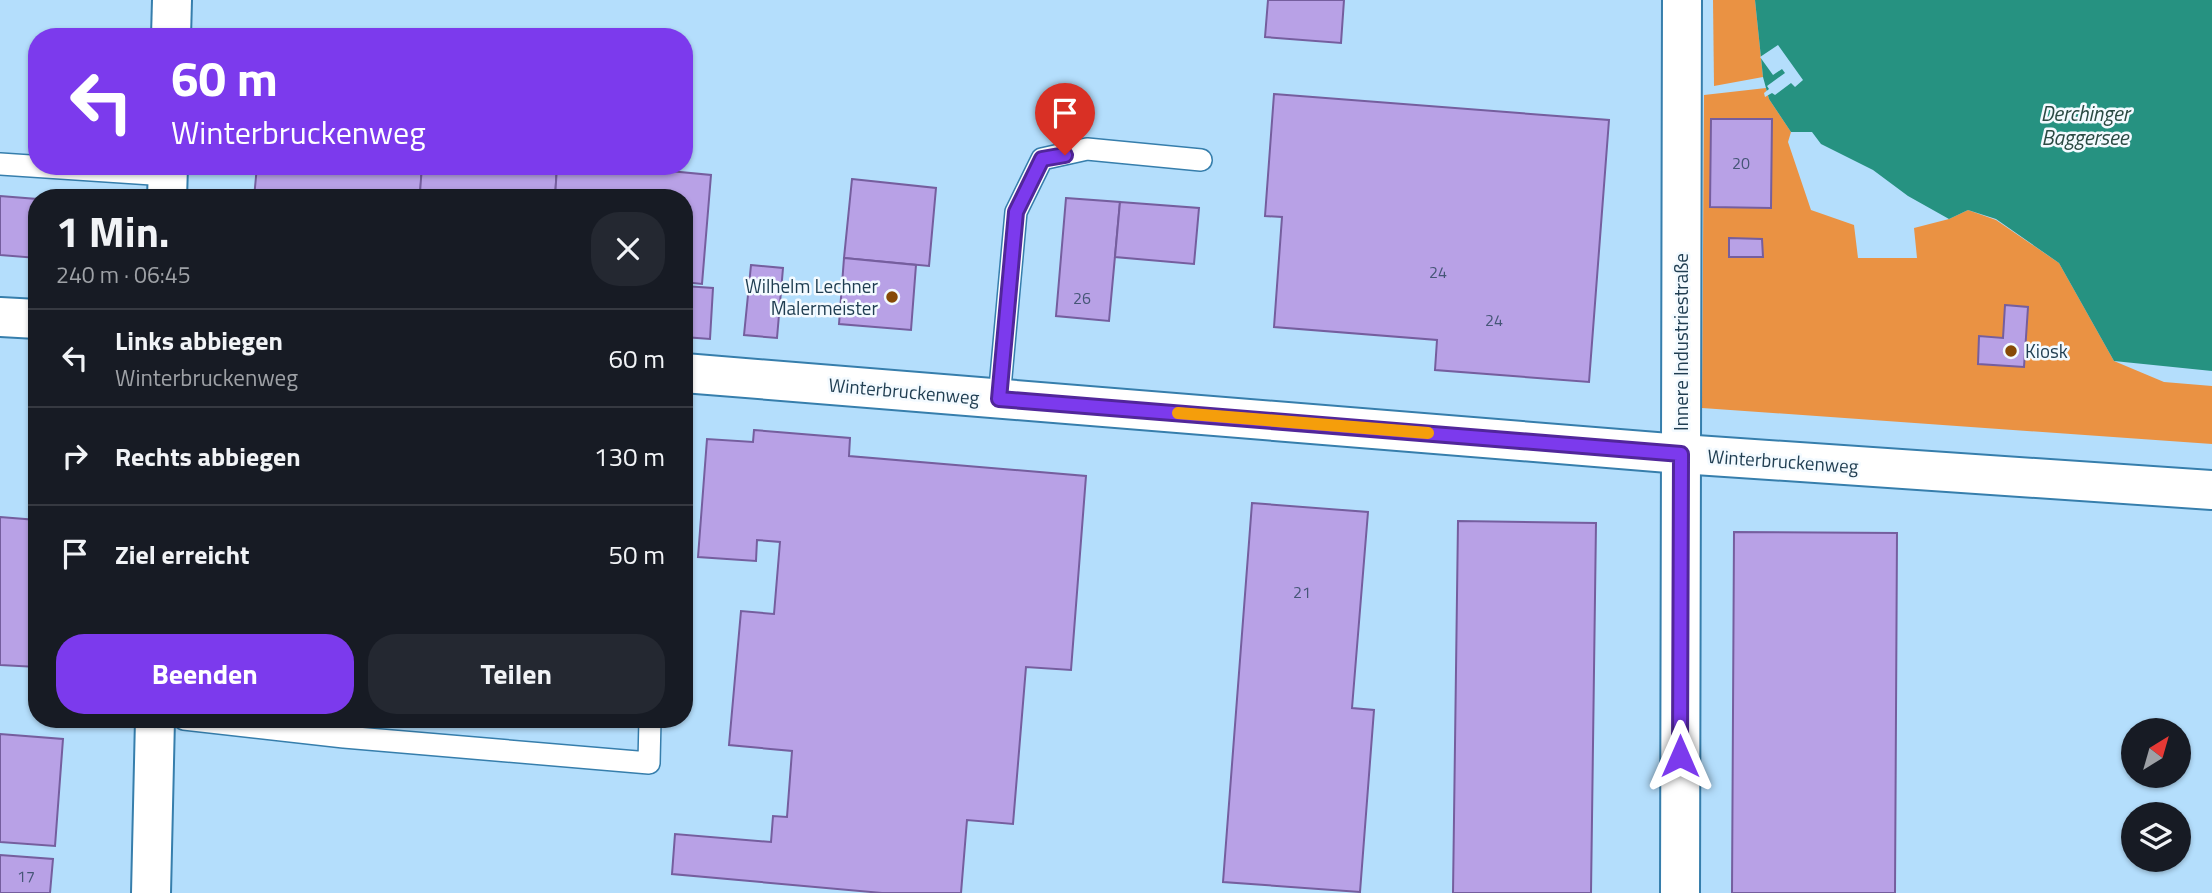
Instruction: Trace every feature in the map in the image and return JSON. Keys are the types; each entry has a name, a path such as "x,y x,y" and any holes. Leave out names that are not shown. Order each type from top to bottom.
{"street":[{"path":"171,28 172,0"},
{"name":"Innere Industriestraße","path":"1680,893 1682,0"},
{"path":"0,317 28,319"},
{"name":"Winterbruckenweg","path":"693,374 1681,454 2212,490"},
{"path":"151,893 155,728"}],"lane":[{"path":"999,399 1016,212 1042,159 1087,149 1200,160"},
{"path":"0,164 28,167"},
{"path":"115,175 167,180"},
{"path":"264,728 649,764 650,728"}],"shaded area":[{"path":"1713,0 1755,0 1763,77 1714,86"},
{"path":"1766,88 1769,99 1791,132 1788,142 1811,210 1854,225 1858,258 1917,258 1914,228 1949,219 1968,210 1996,220 2059,263 2114,361 2164,382 2212,386 2212,444 1702,408 1704,95"}],"water":[{"name":"Derchinger Baggersee","path":"1755,0 2212,0 2212,371 2114,361 2059,263 1996,219 1968,210 1949,219 1908,196 1873,170 1821,144 1812,132 1791,132 1769,99 1763,77"}],"pier":[{"path":"1778,45 1803,80 1795,87 1791,83 1775,95 1772,93 1765,97 1764,93 1769,89 1767,86 1785,73 1782,69 1773,75 1760,57"}],"building":[{"path":"1268,0 1344,0 1341,43 1265,37"},
{"path":"1274,94 1609,120 1589,382 1435,370 1437,340 1274,327 1282,217 1265,216"},
{"path":"1711,119 1772,119 1771,208 1710,207"},
{"path":"256,175 421,175 421,189 255,189"},
{"path":"421,175 556,175 556,189 420,189"},
{"path":"556,175 711,175 702,284 693,283 693,189 556,189"},
{"path":"852,179 936,188 929,266 844,258"},
{"path":"0,196 28,198 28,257 0,255"},
{"path":"1066,198 1120,202 1109,321 1056,316"},
{"path":"1120,202 1199,208 1194,264 1115,257"},
{"path":"1729,238 1762,239 1763,257 1729,257"},
{"path":"844,258 916,265 911,330 839,324"},
{"path":"751,265 783,268 777,338 744,335"},
{"path":"693,287 713,288 710,339 693,338"},
{"path":"2005,305 2028,307 2024,367 1978,364 1979,336 2003,338"},
{"path":"754,430 850,438 849,456 1086,476 1071,670 1026,667 1013,824 967,820 961,893 882,893 672,874 675,834 771,842 773,816 787,817 792,751 729,745 741,611 774,614 780,542 757,540 756,561 698,557 707,439 753,442"},
{"path":"1252,503 1368,512 1352,708 1374,710 1360,892 1223,882"},
{"path":"0,517 28,519 28,667 0,665"},
{"path":"1458,521 1596,523 1591,893 1453,893"},
{"path":"1734,532 1897,533 1895,893 1732,893"},
{"path":"0,734 63,739 55,846 0,842"},
{"path":"0,855 53,859 50,893 0,893"}],"slow traffic":[{"path":"1178,413 1428,433"}],"place":[{"name":"Wilhelm Lechner Malermeister","path":"892,297"},
{"name":"Kiosk","path":"2011,351"}],"route":[{"path":"1065,155 1042,159 1016,212 999,399 1681,454 1680,756"}]}
